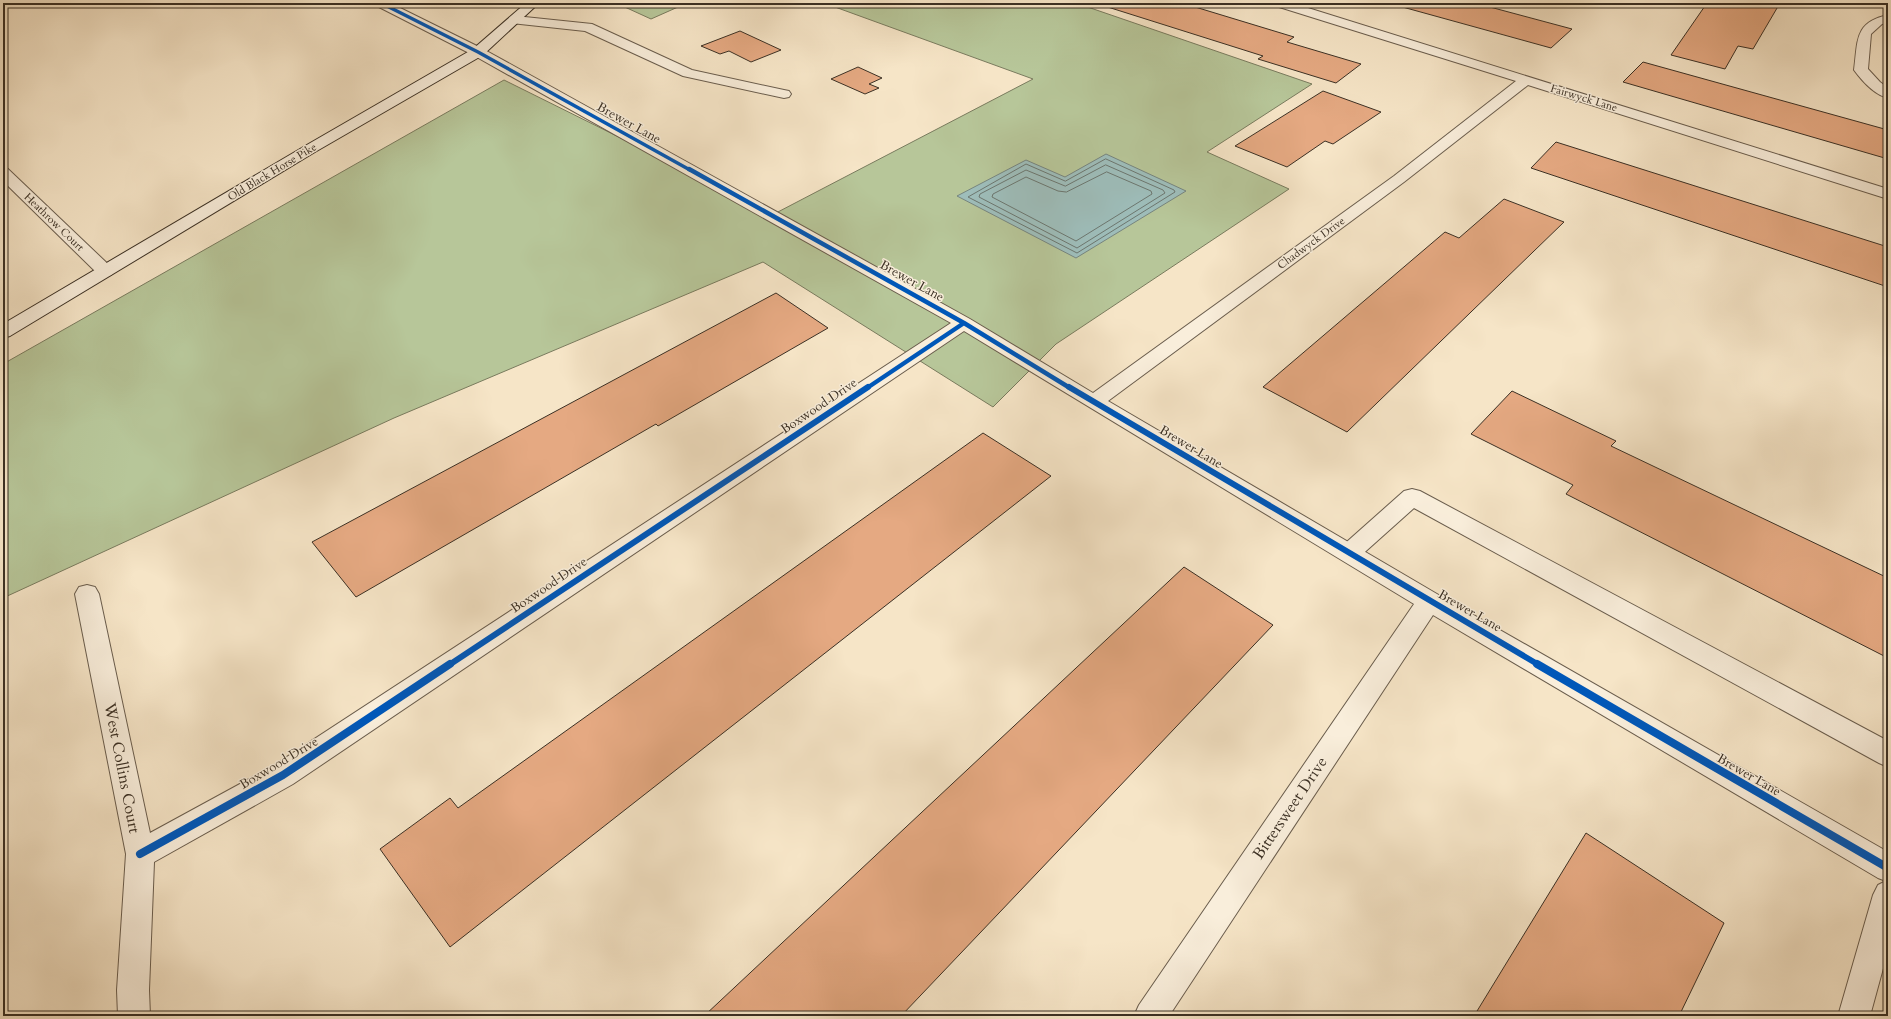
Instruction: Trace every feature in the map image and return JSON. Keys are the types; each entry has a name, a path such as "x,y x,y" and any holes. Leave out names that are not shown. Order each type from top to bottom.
{"street":[{"name":"Brewer Lane","path":"381,3 478,52 964,323 1429,601 1888,868"},
{"name":"Old Black Horse Pike","path":"3,332 478,52 533,3"},
{"name":"Fairwyck Lane","path":"1280,3 1888,194"},
{"path":"1888,19 1878,21 1865,33 1861,70 1875,85 1888,94"},
{"path":"515,20 588,27 688,74 784,94"},
{"name":"Chadwyck Drive","path":"1094,402 1398,179 1526,80"},
{"name":"Heathrow Court","path":"3,172 105,271"},
{"name":"Boxwood Drive","path":"140,854 283,775 964,323"},
{"path":"1349,553 1412,497 1888,755"},
{"name":"West Collins Court","path":"87,594 140,854 133,990 134,1016"},
{"name":"Bittersweet Drive","path":"1150,1016 1429,601"},
{"path":"1854,1016 1888,895"}],"green space":[{"path":"616,3 687,3 651,19"},
{"path":"824,3 1076,3 1312,84 1207,152 1289,189 1056,344 993,407 763,262 394,418 3,598 3,364 504,80 774,214 1033,79"}],"water":[{"path":"1106,154 1186,191 1076,258 957,196 1026,160 1065,177"}],"building":[{"path":"1095,3 1182,3 1294,37 1287,42 1361,64 1336,83 1258,59 1263,56"},
{"path":"1388,3 1475,3 1572,29 1551,48"},
{"path":"1707,3 1780,3 1753,49 1738,46 1725,69 1671,55"},
{"path":"740,31 781,50 751,62 729,51 720,54 701,46"},
{"path":"1643,62 1888,130 1888,159 1623,82"},
{"path":"858,67 882,78 869,84 879,88 865,94 831,79"},
{"path":"1323,91 1381,112 1333,144 1325,141 1287,167 1235,146"},
{"path":"1556,142 1888,247 1888,287 1531,168"},
{"path":"1504,199 1564,222 1347,432 1263,387 1445,232 1459,238"},
{"path":"776,293 828,328 658,426 656,424 356,597 312,542"},
{"path":"1512,391 1616,441 1611,446 1888,578 1888,658 1566,494 1573,485 1471,434"},
{"path":"983,433 1051,476 450,947 380,849 450,798 458,808"},
{"path":"1184,567 1273,625 901,1016 704,1016"},
{"path":"1586,833 1724,923 1679,1016 1474,1016"}],"cycle path":[{"path":"381,3 478,52 964,323 1429,601 1888,868"},
{"path":"140,854 283,775 964,323"}]}
